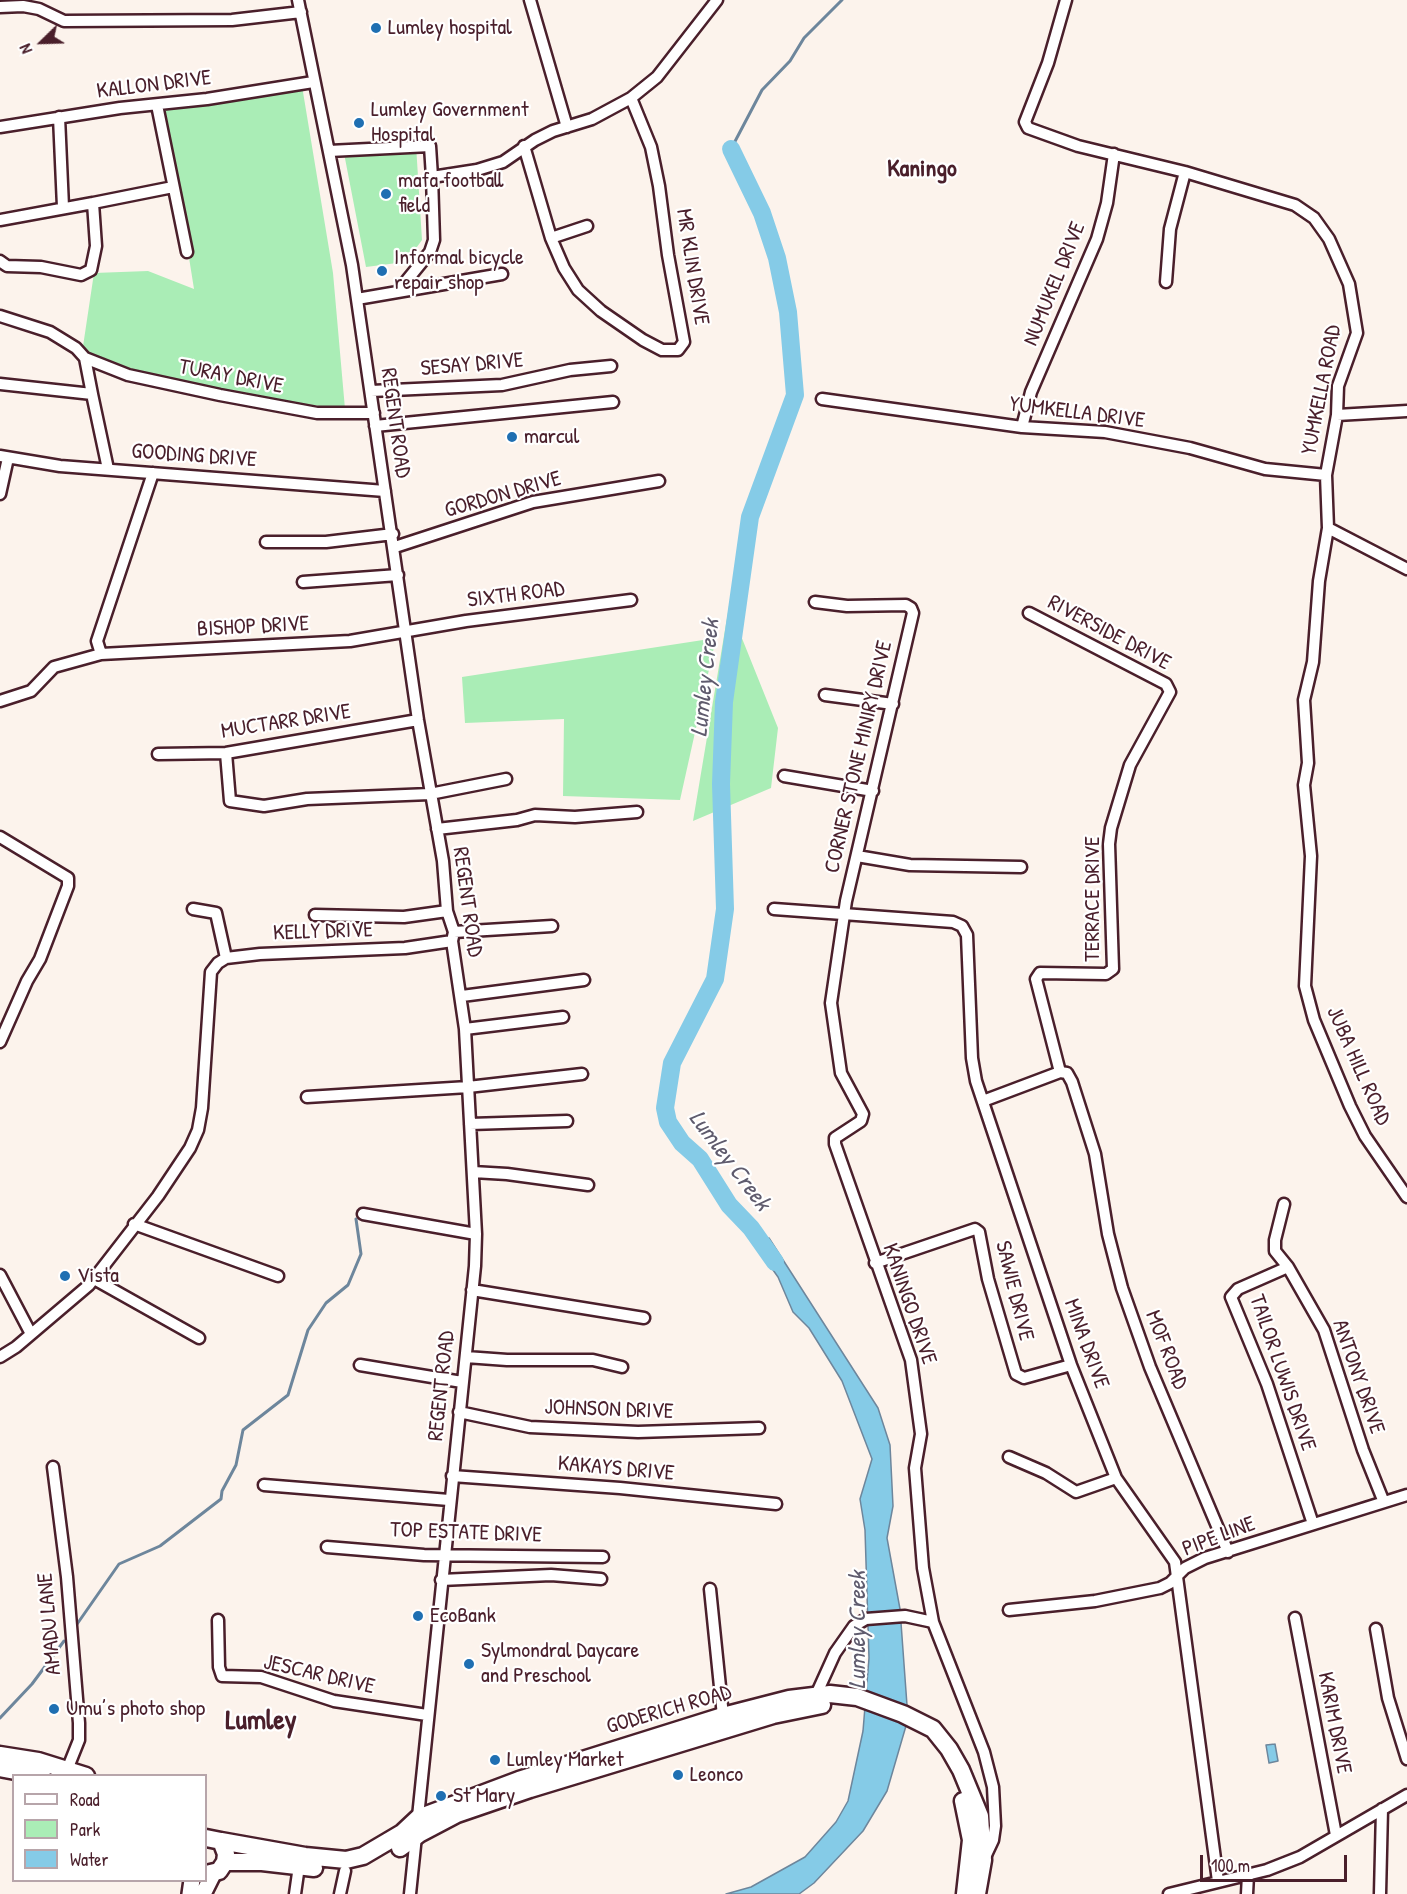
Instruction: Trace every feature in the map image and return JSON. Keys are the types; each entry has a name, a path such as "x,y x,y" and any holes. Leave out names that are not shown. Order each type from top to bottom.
{"main road":[{"path":"825,1698 857,1697 880,1704 929,1732 949,1749 971,1792 980,1816 977,1894"},
{"name":"GODERICH ROAD","path":"213,1840 305,1856 346,1860 378,1850 418,1826 519,1780 723,1716 789,1699 825,1698"},
{"name":"GODERICH ROAD","path":"225,1862 262,1862 345,1871 377,1862 418,1826 579,1773 825,1698"},
{"path":"0,1755 66,1772"},
{"path":"0,1768 32,1774"},
{"path":"209,1874 225,1862 226,1854 213,1840"},
{"path":"965,1894 977,1859"}],"street":[{"name":"REGENT ROAD","path":"298,0 357,299 393,534 418,720 443,861 447,911 453,937 465,1029 476,1234 466,1357 449,1500 410,1894"},
{"path":"530,0 567,127"},
{"path":"432,177 488,167 508,158 553,130 592,120 631,98 657,77 717,0"},
{"name":"YUMKELLA ROAD","path":"1066,0 1048,63 1025,122 1029,128 1078,146 1185,172 1295,205 1314,218 1329,239 1349,284 1357,333 1338,386 1337,415 1326,475 1328,528 1319,581 1313,662 1304,700 1308,763 1305,785 1311,856 1306,940"},
{"path":"0,7 22,6 39,9 64,21 232,20 301,12"},
{"name":"KALLON DRIVE","path":"0,127 313,82"},
{"name":"MR KLIN DRIVE","path":"525,146 551,237 564,268 578,290 601,311 662,350 678,350 684,346 653,157 631,98"},
{"path":"157,105 187,252"},
{"path":"58,117 63,207"},
{"path":"329,151 430,146 434,240 430,252 399,290"},
{"name":"NUMUKEL DRIVE","path":"1022,427 1031,392 1097,239 1107,203 1114,154"},
{"path":"1166,282 1170,229 1185,172"},
{"path":"0,220 173,187"},
{"path":"0,261 7,266 41,267 76,275 88,273 95,260 96,246 93,203"},
{"path":"551,237 587,226"},
{"path":"357,299 502,274"},
{"name":"TURAY DRIVE","path":"0,316 50,332 85,358 128,375 209,393 317,412 374,413"},
{"path":"85,358 108,469"},
{"name":"SESAY DRIVE","path":"371,391 502,385 570,370 611,366"},
{"path":"0,384 92,394"},
{"name":"YUMKELLA DRIVE","path":"822,399 1022,427 1105,432 1190,448 1265,468 1326,475"},
{"path":"375,426 613,402"},
{"path":"1337,415 1407,411"},
{"path":"0,494 4,457"},
{"name":"GOODING DRIVE","path":"4,457 108,469 385,491"},
{"path":"101,654 97,640 153,473"},
{"name":"GORDON DRIVE","path":"395,548 533,502 659,481"},
{"path":"1328,528 1407,569"},
{"path":"266,542 326,542 393,534"},
{"path":"303,582 398,575"},
{"name":"SIXTH ROAD","path":"406,630 631,600"},
{"name":"CORNER STONE MINIRY DRIVE","path":"815,602 911,608 912,613 844,915"},
{"name":"RIVERSIDE DRIVE","path":"1029,613 1170,688"},
{"name":"BISHOP DRIVE","path":"0,701 31,691 54,668 101,654 350,641 384,637 406,630"},
{"name":"TERRACE DRIVE","path":"1060,1072 1036,979 1040,973 1045,971 1106,974 1113,969 1109,844 1111,828 1130,765 1153,725 1170,688"},
{"path":"825,695 893,704"},
{"name":"MUCTARR DRIVE","path":"159,754 226,753 418,720"},
{"path":"226,753 230,801 264,807 307,799 430,794 506,779"},
{"path":"784,776 873,790"},
{"path":"437,829 517,820 535,815 575,817 637,812"},
{"path":"0,837 68,878 68,886 40,959 22,990 0,1042"},
{"path":"857,856 910,865 1021,867"},
{"path":"0,1358 31,1335 94,1279 175,1173 198,1130 202,1108 211,972 218,963 226,958 216,913 193,909"},
{"path":"774,909 844,915"},
{"path":"315,915 404,917 447,911"},
{"name":"MINA DRIVE","path":"844,915 930,919 962,926 967,935 972,1058 983,1101 1071,1365 1116,1478 1169,1553 1178,1575 1218,1881"},
{"name":"KANINGO DRIVE","path":"844,915 831,1003 841,1073 863,1114 861,1121 836,1138 835,1144 911,1360 921,1434 915,1468 923,1568 933,1622 984,1752 993,1787 995,1826 993,1840 977,1859"},
{"name":"KELLY DRIVE","path":"226,958 405,948 453,937 552,926"},
{"name":"JUBA HILL ROAD","path":"1306,940 1305,986 1314,1020 1365,1136 1407,1197"},
{"path":"462,996 584,980"},
{"path":"465,1029 563,1017"},
{"path":"983,1101 1060,1072"},
{"name":"MOF ROAD","path":"1060,1072 1067,1073 1072,1082 1095,1154 1108,1234 1122,1288 1150,1367 1228,1552"},
{"path":"307,1097 468,1087 582,1074"},
{"path":"470,1125 567,1121"},
{"path":"473,1172 507,1174 588,1185"},
{"name":"ANTONY DRIVE","path":"1284,1204 1275,1240 1275,1251 1288,1267 1324,1330 1363,1450 1383,1500"},
{"path":"363,1214 476,1234"},
{"path":"134,1224 278,1275"},
{"name":"SAWIE DRIVE","path":"875,1263 975,1229 979,1232 988,1279 1016,1374 1024,1378 1071,1365"},
{"name":"TAILOR LUWIS DRIVE","path":"1288,1267 1238,1289 1231,1297 1267,1384 1313,1524"},
{"path":"0,1275 31,1335"},
{"path":"94,1279 199,1338"},
{"path":"472,1290 644,1318"},
{"path":"466,1357 593,1360 622,1367"},
{"path":"360,1365 462,1383"},
{"name":"JOHNSON DRIVE","path":"459,1412 530,1427 638,1432 759,1428"},
{"path":"1009,1457 1046,1473 1076,1492 1116,1478"},
{"name":"AMADU LANE","path":"53,1467 69,1600 80,1723 79,1740 66,1772"},
{"name":"KAKAYS DRIVE","path":"453,1476 609,1487 776,1503"},
{"path":"264,1485 449,1500"},
{"name":"PIPE LINE","path":"1009,1610 1095,1601 1160,1588 1170,1583 1185,1568 1205,1558 1383,1500 1407,1495"},
{"name":"TOP ESTATE DRIVE","path":"327,1547 444,1555 603,1557"},
{"path":"441,1580 551,1575 601,1579"},
{"path":"710,1588 723,1716"},
{"path":"825,1698 847,1634 854,1626 866,1619 905,1617 933,1622"},
{"name":"KARIM DRIVE","path":"1295,1618 1336,1835"},
{"name":"JESCAR DRIVE","path":"218,1620 219,1667 222,1676 244,1679 261,1677 334,1701 427,1715"},
{"path":"1376,1629 1388,1698 1407,1759"},
{"path":"1169,1894 1248,1875 1300,1857 1407,1795"},
{"path":"1380,1894 1382,1809"},
{"path":"295,1894 299,1866"},
{"path":"340,1894 345,1871"},
{"path":"1246,1894 1248,1875"}],"green space":[{"path":"302,86 333,273 345,409 255,398 133,373 82,353 94,273 148,271 194,289 165,107"},
{"name":"mafa football field","path":"416,145 422,240 414,251 397,263 366,267 343,148"},
{"path":"729,606 778,728 771,788 693,821"},
{"path":"716,638 680,800 563,796 564,719 465,723 462,677"}],"water":[{"path":"769,1238 878,1408 890,1445 893,1506 887,1538 900,1609 908,1719 887,1791 863,1831 814,1883 799,1894 726,1894 751,1887 805,1857 836,1822 848,1801 863,1731 869,1658 865,1530 860,1499 872,1459 842,1381 809,1328 793,1312 778,1277 756,1246"},
{"path":"1275,1744 1278,1761 1269,1763 1266,1745"}],"waterway":[{"path":"731,149 762,90 790,61 804,38 842,0"},
{"name":"Lumley Creek","path":"731,149 762,213 777,258 788,312 795,395 750,517 724,702 721,784 725,909 715,979 672,1063 665,1108 668,1122 682,1143 700,1159 729,1205 751,1228 775,1262"},
{"path":"75,1627 119,1564 160,1546 221,1499 222,1491 236,1465 243,1430 288,1395 308,1330 326,1303 348,1285 361,1254 356,1219"},
{"path":"0,1718 32,1684 64,1641"}],"place":[{"name":"Lumley hospital","path":"376,28"},
{"name":"Lumley Government Hospital","path":"359,123"},
{"name":"mafa football field","path":"386,194"},
{"name":"Informal bicycle repair shop","path":"382,271"},
{"name":"marcul","path":"512,437"},
{"name":"Vista","path":"65,1276"},
{"name":"EcoBank","path":"418,1616"},
{"name":"Sylmondral Daycare and Preschool","path":"469,1664"},
{"name":"Umu’s photo shop","path":"54,1709"},
{"name":"Lumley Market","path":"495,1760"},
{"name":"Leonco","path":"678,1775"},
{"name":"St Mary","path":"441,1796"}],"district":[{"name":"Kaningo","path":"922,170"},
{"name":"Lumley","path":"261,1722"}]}
